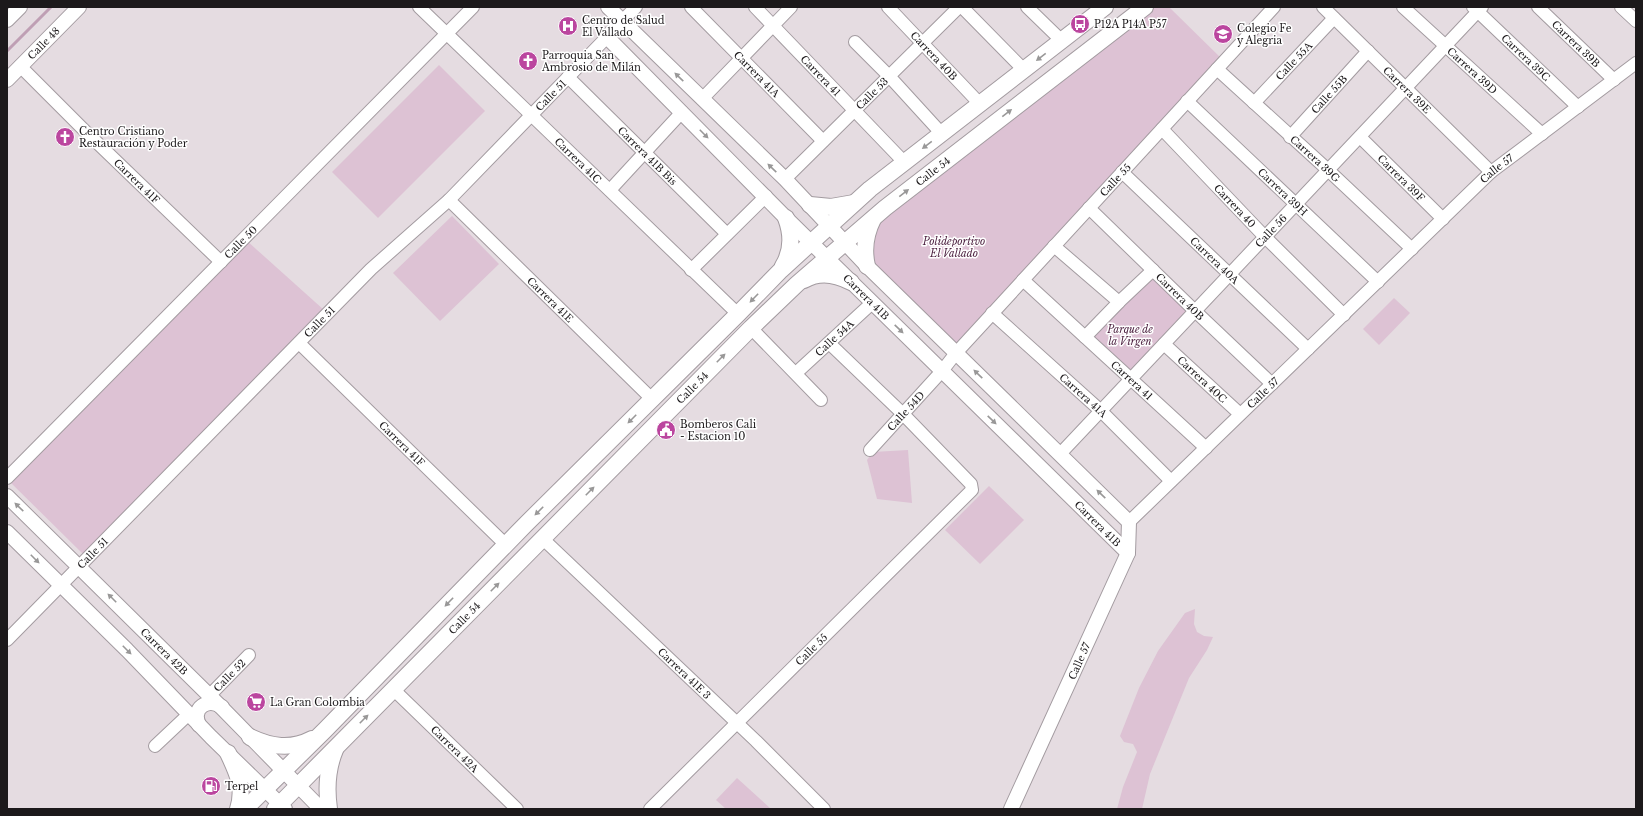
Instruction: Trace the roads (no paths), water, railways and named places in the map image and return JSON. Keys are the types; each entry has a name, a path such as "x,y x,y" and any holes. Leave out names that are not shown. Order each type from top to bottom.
{"main road":[{"name":"Calle 54","path":"280,807 336,746 750,328 797,284 879,213 1145,7"},
{"name":"Calle 54","path":"245,809 781,270 870,189 981,104 1100,8"},
{"path":"867,266 864,246 866,236 879,213 877,208 871,203 868,196 870,189"},
{"path":"810,205 831,207 854,203"},
{"path":"781,270 788,257 791,243 791,234 786,218"},
{"path":"797,284 806,279 826,274 835,275 851,282"},
{"path":"250,737 272,746 289,746 306,742 325,730"},
{"path":"329,809 327,797 328,771 336,746"},
{"path":"228,753 240,779 241,792 238,809"}],"street":[{"path":"7,20 20,7"},
{"name":"Calle 48","path":"7,80 80,7"},
{"name":"Carrera 41C","path":"419,7 738,314"},
{"name":"Calle 50","path":"7,478 473,7"},
{"path":"608,7 785,179 867,266 1129,522"},
{"name":"Calle 51","path":"7,640 371,269 449,200 636,7"},
{"name":"Carrera 41A","path":"691,7 824,141"},
{"name":"Carrera 41","path":"755,7 904,162"},
{"path":"702,99 791,7"},
{"name":"Carrera 40B","path":"888,7 981,104"},
{"path":"960,7 1024,70"},
{"name":"Calle 53","path":"785,179 960,7"},
{"path":"1027,7 1062,40"},
{"name":"Calle 55","path":"956,353 1274,7"},
{"name":"Carrera 39E","path":"1324,7 1491,172"},
{"name":"Carrera 39D","path":"1403,7 1542,134"},
{"path":"1621,7 1636,21"},
{"name":"Calle 56","path":"1060,454 1406,88 1478,8"},
{"name":"Carrera 39C","path":"1478,8 1578,107"},
{"name":"Carrera 39B","path":"1543,9 1614,80"},
{"name":"Calle 55A","path":"1254,103 1334,18"},
{"name":"Carrera 41B","path":"607,37 766,196 786,218 828,257 851,282 1128,554"},
{"path":"855,42 889,76 942,134"},
{"name":"Calle 55B","path":"1290,137 1368,51"},
{"name":"Calle 57","path":"1011,809 1128,554 1129,522 1491,172 1636,63"},
{"name":"Carrera 41F","path":"20,66 221,262"},
{"name":"Carrera 39G","path":"1217,69 1412,249"},
{"name":"Carrera 41B Bis","path":"568,77 727,234"},
{"name":"Carrera 39H","path":"1187,101 1378,282"},
{"path":"610,190 682,112"},
{"name":"Carrera 40","path":"1162,129 1265,237 1344,314"},
{"name":"Carrera 39F","path":"1360,137 1443,219"},
{"name":"Carrera 40A","path":"1122,172 1308,349"},
{"path":"691,270 766,196"},
{"name":"Carrera 41E","path":"449,200 652,399"},
{"name":"Carrera 40B","path":"1089,208 1272,384"},
{"path":"1054,246 1119,302"},
{"path":"1085,337 1153,270"},
{"name":"Carrera 41","path":"1023,280 1206,448"},
{"name":"Calle 54A","path":"796,373 872,302"},
{"name":"Carrera 41A","path":"992,313 1101,411 1171,481"},
{"path":"750,328 821,400"},
{"name":"Carrera 41F","path":"299,343 506,545"},
{"path":"829,343 903,414"},
{"name":"Carrera 40C","path":"1164,344 1240,414"},
{"name":"Calle 54D","path":"870,450 942,371 956,353"},
{"name":"Calle 55","path":"650,809 972,490 971,484 903,414"},
{"name":"Carrera 42B","path":"7,496 80,566 321,809"},
{"path":"7,532 62,585 199,725 265,789 280,807"},
{"name":"Carrera 41E 3","path":"543,538 737,723 824,809"},
{"name":"Calle 52","path":"209,696 249,655"},
{"name":"Carrera 42A","path":"393,689 517,809"},
{"path":"199,725 197,716 199,709 202,706 215,703 222,708"},
{"path":"155,746 189,714"}],"waterway":[{"path":"7,51 51,7"}],"place":[{"name":"P12A P14A P57","path":"1080,24"},
{"name":"Centro de Salud El Vallado","path":"568,26"},
{"name":"Colegio Fe y Alegria","path":"1223,34"},
{"name":"Parroquia San Ambrosio de Milán","path":"528,61"},
{"name":"Centro Cristiano Restauración y Poder","path":"65,137"},
{"name":"Bomberos Cali - Estacion 10","path":"666,430"},
{"name":"La Gran Colombia","path":"256,702"},
{"name":"Terpel","path":"211,786"}],"park label":[{"name":"Polideportivo El Vallado","path":"954,246"},
{"name":"Parque de la Virgen","path":"1130,334"}]}
